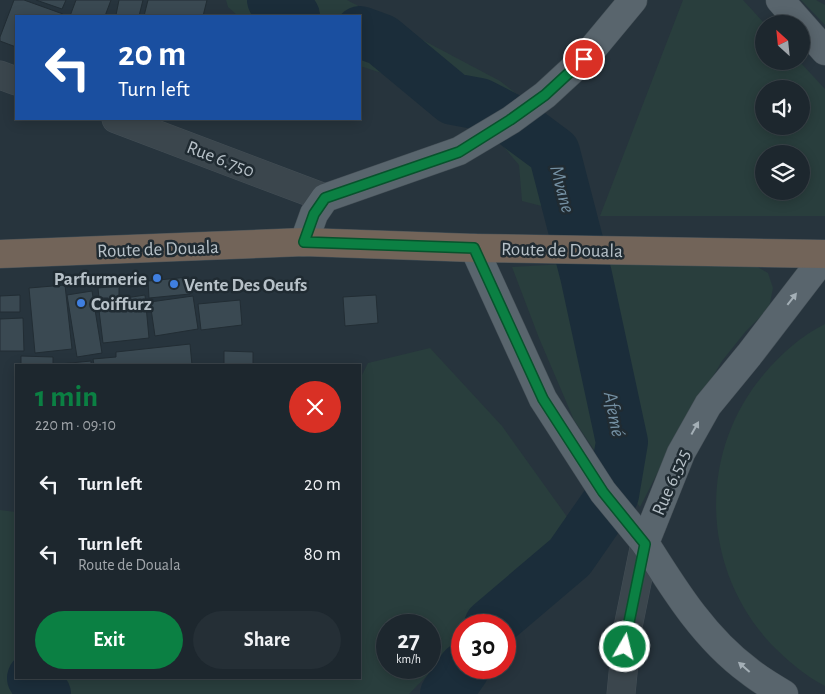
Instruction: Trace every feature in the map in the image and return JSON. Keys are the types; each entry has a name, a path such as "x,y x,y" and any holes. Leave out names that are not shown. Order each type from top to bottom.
{"highway":[{"name":"Route de Douala","path":"0,254 304,242 474,248 825,255"}],"main road":[{"path":"304,242 314,214 325,198 459,152 510,120 545,95 584,59 633,0"},
{"path":"780,0 825,50"},
{"path":"474,248 543,399 603,492 645,544 677,594 716,642 748,671 784,694"},
{"name":"Rue 6.525","path":"645,544 681,453 708,405 749,356 825,255"}],"street":[{"path":"0,75 15,81"},
{"name":"Rue 6.750","path":"119,120 325,198"},
{"path":"621,694 627,632 645,544"}],"green space":[{"path":"226,0 347,0 500,81 526,101 585,173 591,213 573,222 567,221 565,212 522,201 519,165 487,127 436,110 391,76 361,66 361,15 237,15 228,7"},
{"path":"683,0 743,0 757,15 755,15 755,70 807,70 825,89 825,216 600,216"},
{"path":"801,0 816,0 825,5 825,25"},
{"path":"583,263 751,263 768,273 773,288 769,308 746,331 722,361 663,462 640,507 603,463 574,420 539,338 512,267"},
{"path":"825,324 825,686 803,673 783,656 771,644 748,614 731,581 720,546 716,510 718,474 727,439 742,405 777,359 800,340"},
{"path":"430,348 502,426 570,521 487,614 451,614 451,651 441,661 441,614 376,614 376,679 424,679 409,694 0,694 0,510 15,512 15,679 361,679 361,377 368,363"}],"building":[{"path":"14,0 24,0 63,14 15,15 15,47 0,41"},
{"path":"36,0 66,0 62,9"},
{"path":"76,0 111,0 105,15 70,15"},
{"path":"119,0 143,0 139,15 116,15"},
{"path":"148,0 207,0 203,15 144,15"},
{"path":"189,277 190,294 149,298 148,281"},
{"path":"65,285 72,349 35,353 29,288"},
{"path":"119,286 119,299 145,295 149,338 103,343 98,302 109,301 108,298 99,298 98,288"},
{"path":"92,291 102,353 77,357 67,295"},
{"path":"20,295 20,312 0,312 0,296"},
{"path":"376,295 378,323 345,326 343,297"},
{"path":"193,296 198,329 155,336 150,302"},
{"path":"240,300 242,325 201,330 198,304"},
{"path":"23,318 24,351 0,351 0,319"},
{"path":"190,344 192,364 94,364 93,359 116,357 116,352"},
{"path":"224,351 253,352 253,364 224,364"},
{"path":"21,356 53,357 53,364 21,364"},
{"path":"91,361 91,364 60,364"}],"waterway":[{"name":"Mvane","path":"273,0 293,15"},
{"name":"Afemé","path":"361,32 382,40 453,99 480,104 511,120 554,152 586,275 622,442 613,495 570,557 503,614"},
{"name":"Afemé","path":"34,679 45,694"},
{"name":"Afemé","path":"446,694 456,679"}],"place":[{"name":"Parfurmerie","path":"157,278"},
{"name":"Vente Des Oeufs","path":"174,284"},
{"name":"Coiffurz","path":"81,303"}],"route":[{"path":"584,59 545,95 510,120 459,152 325,198 314,214 304,242 474,248 543,399 603,492 645,544 625,647"}]}
